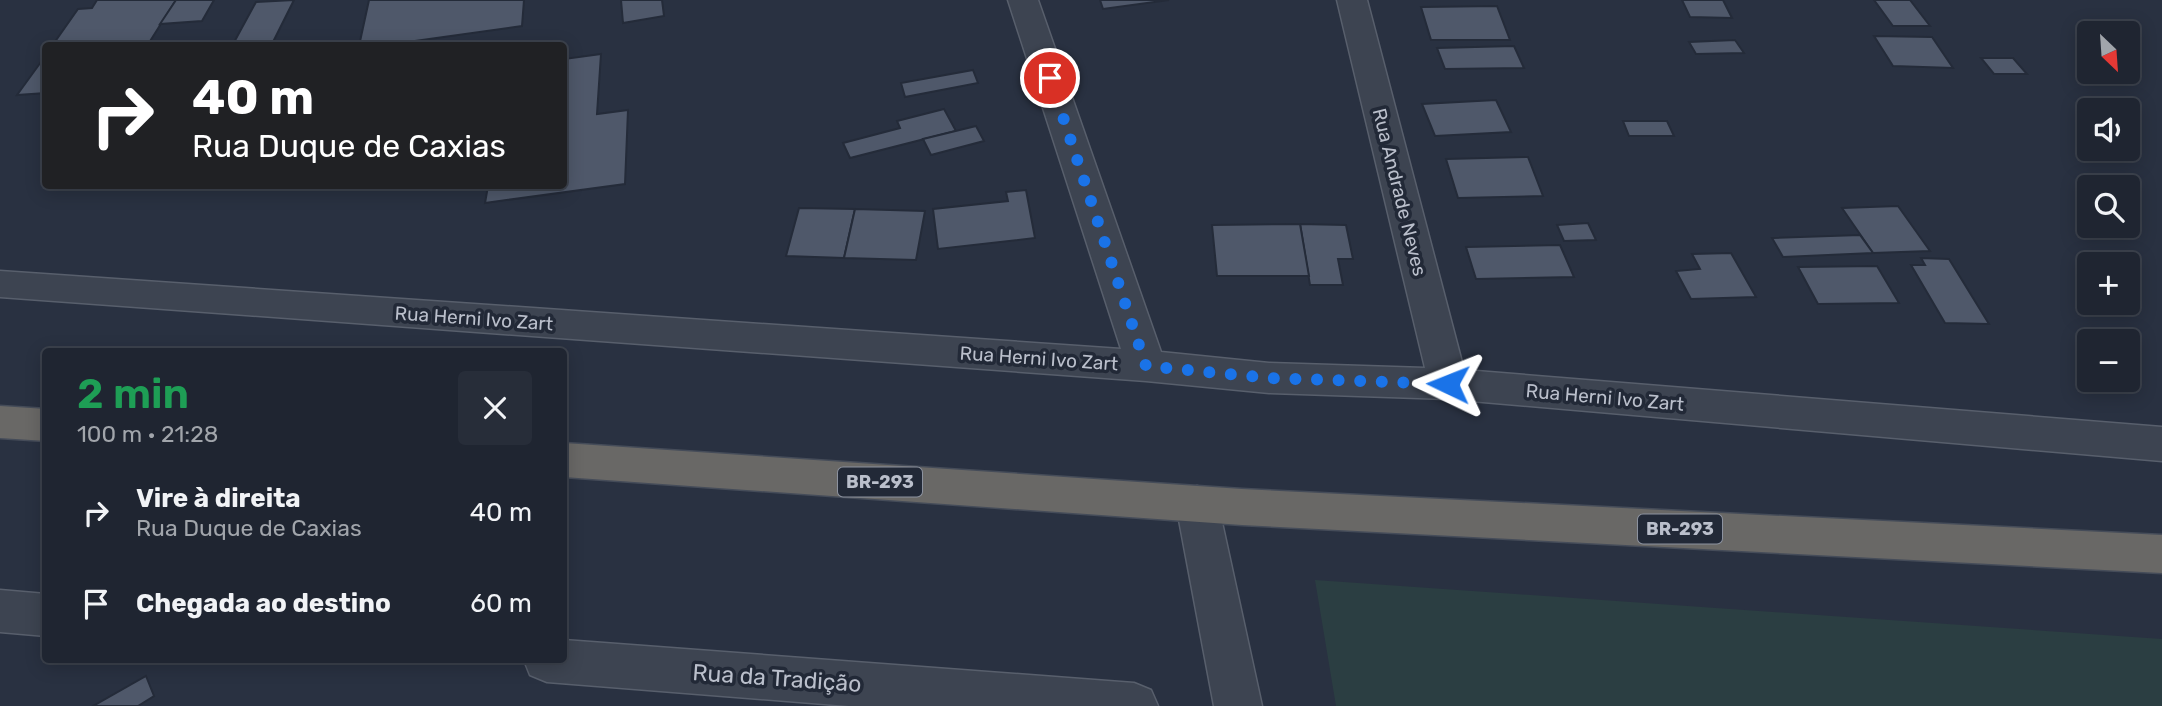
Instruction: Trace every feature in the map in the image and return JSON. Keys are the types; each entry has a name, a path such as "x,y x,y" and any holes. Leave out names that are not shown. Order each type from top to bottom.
{"highway":[{"path":"0,422 42,425"},
{"name":"BR-293","path":"567,460 1197,504 2162,554"}],"street":[{"path":"1023,0 1146,366"},
{"name":"Rua Andrade Neves","path":"1352,0 1448,384"},
{"name":"Rua Herni Ivo Zart","path":"0,284 1146,366 1269,378 1448,384 2162,444"},
{"path":"1197,504 1238,706"},
{"path":"0,611 42,615"},
{"name":"Rua da Tradição","path":"567,662 1134,706"}],"green space":[{"path":"1315,580 2162,639 2162,706 1336,706"}],"building":[{"path":"97,0 176,0 150,42 55,42 78,9 92,8"},
{"path":"176,0 214,0 202,21 160,24"},
{"path":"294,0 273,42 234,42 256,2"},
{"path":"369,0 524,0 522,26 408,42 360,42"},
{"path":"621,0 662,0 664,16 623,23"},
{"path":"1100,0 1169,0 1103,9"},
{"path":"1682,0 1723,0 1732,18 1690,17"},
{"path":"1874,0 1910,0 1930,26 1893,26"},
{"path":"1497,6 1510,40 1431,40 1421,7"},
{"path":"1874,36 1932,37 1953,68 1893,66"},
{"path":"1735,40 1744,53 1696,54 1689,42"},
{"path":"1514,46 1524,68 1445,69 1437,48"},
{"path":"601,54 597,114 628,110 625,184 485,203 487,189 567,189 567,59"},
{"path":"1981,58 2013,58 2027,74 1994,74"},
{"path":"42,61 42,93 17,95"},
{"path":"973,70 978,83 905,97 901,83"},
{"path":"1496,100 1511,132 1435,136 1422,104"},
{"path":"944,109 956,131 850,158 843,143 900,128 897,121"},
{"path":"1623,121 1667,121 1674,136 1629,136"},
{"path":"976,126 984,141 931,155 923,139"},
{"path":"1528,157 1543,196 1458,198 1446,159"},
{"path":"1026,190 1035,238 938,249 933,209 1008,201 1006,192"},
{"path":"1898,206 1930,251 1873,253 1842,208"},
{"path":"799,208 855,209 844,258 786,256"},
{"path":"855,209 925,211 916,260 844,258"},
{"path":"1588,223 1596,240 1564,241 1557,225"},
{"path":"1300,224 1346,225 1353,259 1338,259 1343,285 1310,285"},
{"path":"1300,224 1309,276 1217,276 1212,225"},
{"path":"1860,235 1873,253 1783,257 1772,238"},
{"path":"1560,245 1574,277 1476,279 1466,247"},
{"path":"1731,253 1756,297 1691,299 1676,271 1700,269 1692,254"},
{"path":"1921,258 1949,259 1989,324 1945,323 1911,265 1925,265"},
{"path":"1877,266 1899,303 1818,304 1798,267"},
{"path":"146,676 154,696 138,706 93,706"}],"route":[{"path":"1050,78 1146,366 1269,378 1448,384"}]}
